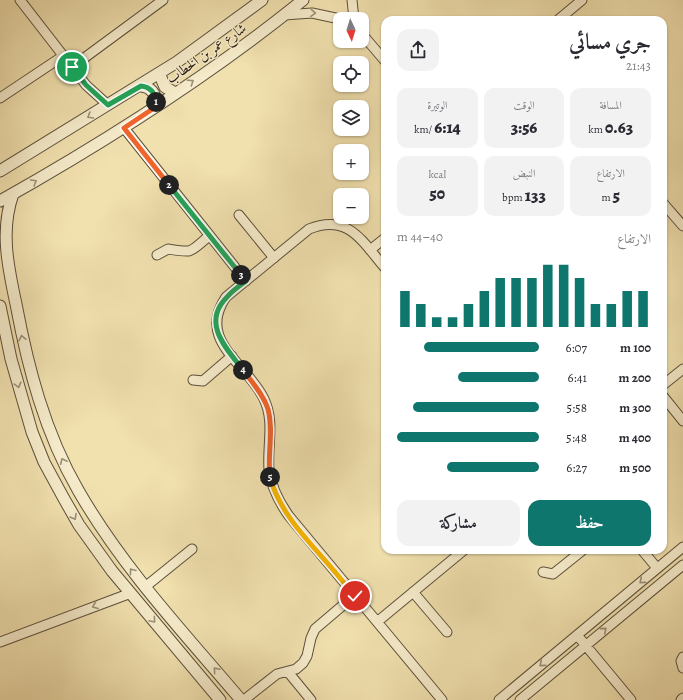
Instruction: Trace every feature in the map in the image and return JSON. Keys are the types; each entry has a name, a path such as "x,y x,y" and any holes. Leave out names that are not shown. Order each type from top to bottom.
{"street":[{"path":"20,0 86,85 108,105"},
{"path":"72,67 163,0"},
{"name":"شارع عمر بن الخطاب","path":"0,171 141,86 202,45 262,0"},
{"name":"شارع عمر بن الخطاب","path":"0,201 124,128 157,106 303,0"},
{"path":"352,0 353,12"},
{"path":"563,16 582,0"},
{"path":"284,15 312,13 333,18"},
{"path":"369,42 381,56"},
{"path":"0,98 63,56"},
{"path":"159,73 165,87 175,93"},
{"path":"141,86 147,87 152,91 156,97 157,106"},
{"path":"124,128 246,281"},
{"path":"13,194 5,219 5,232 10,272 22,340 31,374 52,434 77,489 99,526 145,587 243,700 276,674 296,669 303,663 307,656 308,646 315,630 355,596"},
{"path":"667,208 683,226"},
{"path":"239,215 274,258"},
{"path":"381,263 348,228 335,224 322,224 309,229 226,297 216,318 216,330 220,340 259,390 268,409 270,429 269,468 273,486 280,504 288,516 442,700"},
{"path":"157,255 168,249 179,252 189,252 209,236"},
{"path":"370,250 381,241"},
{"path":"0,306 11,359 32,432 44,462 63,497 95,549 220,700"},
{"path":"194,380 203,381 232,356"},
{"path":"667,382 683,369"},
{"path":"667,401 683,421"},
{"path":"63,497 77,489"},
{"path":"499,700 683,547"},
{"path":"145,587 192,549"},
{"path":"377,622 459,554"},
{"path":"543,572 550,575 553,574 578,554"},
{"path":"645,554 657,568"},
{"path":"520,700 683,565"},
{"path":"413,592 447,632"},
{"path":"0,642 131,593"},
{"path":"577,635 631,700"},
{"path":"683,657 683,668"},
{"path":"288,672 311,700"}],"route":[{"path":"72,67 86,85 108,105 141,86 150,88 156,97 157,106 124,128 246,281 226,297 216,318 216,330 220,340 264,398 270,419 270,477 280,504 288,516 355,596"}]}
